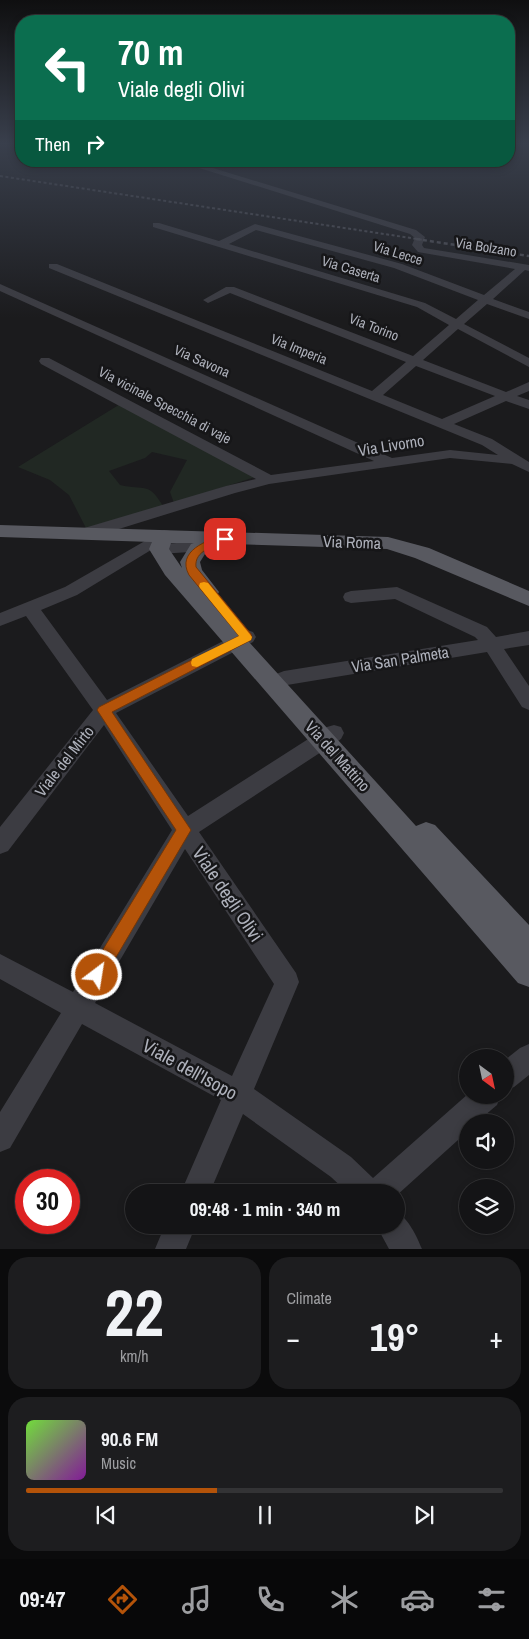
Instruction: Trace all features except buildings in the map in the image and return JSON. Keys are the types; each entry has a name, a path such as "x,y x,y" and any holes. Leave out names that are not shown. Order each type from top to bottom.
{"main road":[{"name":"Via Roma","path":"0,531 87,533 130,527 160,540 388,543 422,553 529,599"},
{"name":"Via del Mattino","path":"160,540 172,570 242,640 460,882 529,972"},
{"name":"Via del Mattino","path":"215,542 198,549 193,554 190,562 192,572 242,640"},
{"name":"Via del Mattino","path":"460,882 529,946"}],"street":[{"path":"316,202 419,235 412,254"},
{"name":"Via Caserta","path":"156,225 421,305 529,363"},
{"name":"Via Lecce","path":"221,244 255,227 412,254 485,299 529,316"},
{"name":"Via Bolzano","path":"412,254 526,267"},
{"name":"Via Imperia","path":"53,266 487,442 524,464"},
{"path":"374,396 485,299 526,267"},
{"name":"Via Savona","path":"0,287 391,463"},
{"name":"Via Torino","path":"208,300 230,289 529,405"},
{"name":"Via vicinale Specchia di vaje","path":"45,361 269,480"},
{"path":"442,424 529,386"},
{"name":"Via Livorno","path":"130,527 155,513 231,489 269,480 450,454 478,455 524,464"},
{"path":"0,620 71,591 160,540 152,524 155,513"},
{"path":"351,597 397,593 482,632 492,644 529,702"},
{"name":"Viale degli Olivi","path":"28,607 104,710 287,982 239,1095"},
{"name":"Via San Palmeta","path":"278,680 529,638"},
{"name":"Viale del Mirto","path":"0,844 104,710 242,640"},
{"path":"0,1138 184,830 329,736"},
{"name":"Viale dell'Isopo","path":"0,966 239,1095 341,1167 359,1184"},
{"path":"514,1070 529,1057"},
{"path":"200,1184 239,1095"},
{"path":"387,1184 477,1104"},
{"path":"170,1249 177,1234"},
{"path":"397,1234 407,1249"}],"shaded area":[{"path":"122,403 255,477 174,503 170,492 187,460 152,452 145,458 109,471 120,485 149,490 158,498 163,506 86,528 69,495 50,480 18,467"}],"railway":[{"path":"174,202 424,240"},
{"path":"416,239 529,256"}],"slow traffic":[{"path":"197,663 247,637 204,586"}],"route":[{"path":"97,975 184,830 104,710 247,637 192,572 190,562 193,554 198,549 225,539"}]}
